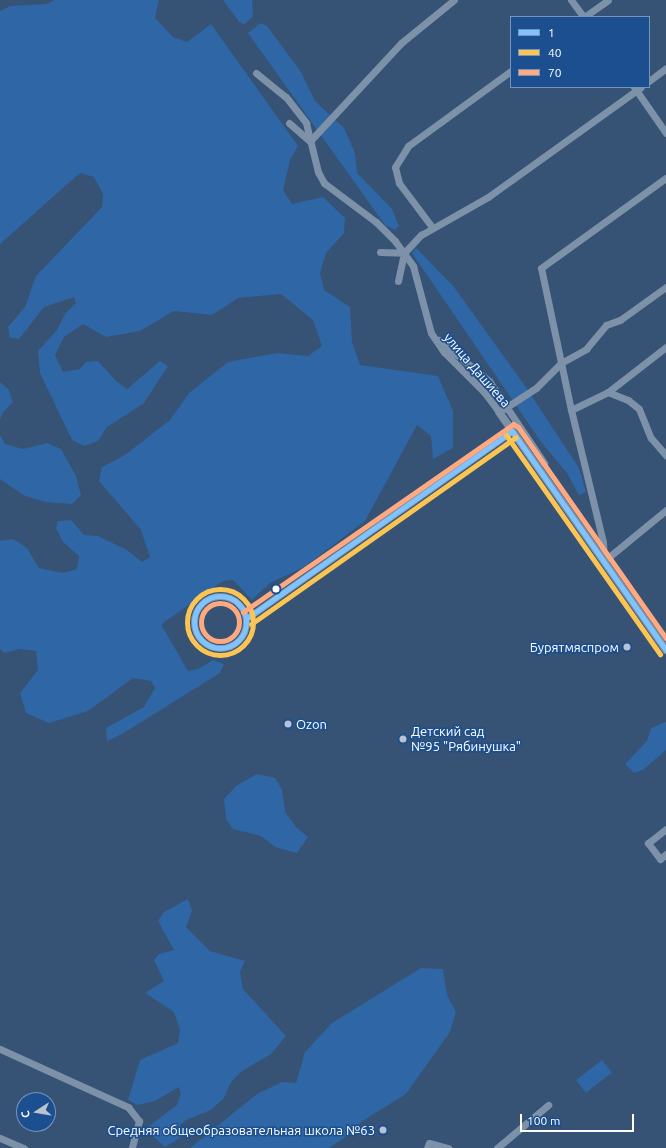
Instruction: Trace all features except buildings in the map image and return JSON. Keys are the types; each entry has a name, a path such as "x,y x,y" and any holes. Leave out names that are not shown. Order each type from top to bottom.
{"street":[{"path":"289,123 310,140 401,43 454,0"},
{"path":"572,0 583,16"},
{"path":"585,16 608,0"},
{"path":"650,80 666,68"},
{"path":"432,227 400,183 395,167 408,146 465,102 510,72"},
{"name":"улица Дашиева","path":"256,73 286,97 306,124 318,172 324,183 376,222 413,266 431,333 444,352 484,392 666,648"},
{"path":"398,281 404,254 432,227 488,197 637,88 666,133"},
{"path":"604,561 603,542 571,410 541,268 666,178"},
{"path":"380,252 404,254"},
{"path":"498,412 536,388 561,363 586,349 606,326 620,320 666,288"},
{"path":"431,333 488,381 544,463"},
{"path":"571,410 608,392 666,347"},
{"path":"608,392 628,400 639,409 651,438 666,455"},
{"path":"247,618 240,606 228,597 213,596 200,604 193,618 195,632 204,645 218,650 233,646 243,635 247,618 512,431"},
{"path":"604,561 666,510"},
{"path":"666,829 648,843 660,859 666,854"},
{"path":"0,1049 128,1107 139,1121 132,1148"},
{"path":"497,1148 548,1105"},
{"path":"0,1138 24,1148"},
{"path":"427,1148 429,1143 448,1148"}],"shaded area":[{"path":"54,0 159,0 155,18 173,37 187,42 211,24 298,146 290,160 283,190 292,204 323,197 345,218 344,233 326,253 320,273 324,290 350,307 352,342 360,365 438,376 453,411 453,448 433,459 431,436 417,425 365,521 304,567 270,583 252,600 233,580 223,581 163,623 162,626 188,671 198,669 213,660 224,664 220,673 122,734 107,741 106,728 144,707 155,688 151,681 133,678 88,711 49,723 26,713 20,693 38,670 36,651 19,649 5,653 0,649 0,541 13,539 27,548 39,568 62,573 77,569 79,556 63,542 56,528 58,521 71,520 84,535 98,536 127,550 142,562 150,557 141,530 99,481 102,467 125,455 170,420 189,393 228,362 277,353 308,356 322,346 313,320 281,294 238,298 212,315 174,311 140,331 106,337 83,324 64,337 55,355 63,372 80,369 86,362 98,361 116,381 127,389 160,361 168,366 144,403 107,427 98,441 84,446 72,440 40,373 38,351 57,330 65,314 76,303 74,297 44,307 19,339 10,338 8,327 25,307 36,276 102,207 103,194 94,177 80,173 0,244 0,11 10,6 47,4"},
{"path":"223,0 252,0 253,16 245,24 240,23"},
{"path":"261,23 267,26 301,72 315,101 344,128 355,153 357,173 392,209 399,226 395,230 385,225 248,33"},
{"path":"416,248 454,287 523,383 579,468 586,492 579,495 567,473 541,442 412,253"},
{"path":"0,382 9,390 13,402 3,412 0,420"},
{"path":"0,435 5,444 23,449 47,443 61,449 76,476 81,495 72,504 45,502 23,495 0,479"},
{"path":"666,722 666,750 644,769 634,773 625,764 647,741 651,728"},
{"path":"257,774 275,778 282,789 285,812 296,827 308,837 297,853 275,847 261,836 233,829 226,819 224,799 236,786"},
{"path":"188,899 192,911 186,927 210,951 245,961 240,972 243,989 286,1036 271,1054 242,1071 231,1082 224,1098 211,1110 186,1120 180,1125 182,1131 180,1138 165,1147 145,1129 177,1105 181,1094 179,1087 155,1101 137,1105 128,1100 140,1060 178,1043 180,1030 174,1012 145,993 164,981 154,960 159,954 174,950 158,921 164,912"},
{"path":"421,968 443,969 447,995 456,1012 450,1032 406,1094 361,1122 350,1134 329,1148 190,1148 257,1094 282,1082 296,1083 305,1052 332,1023"},
{"path":"602,1060 612,1073 586,1093 576,1080"}],"transit line":[{"name":"70","path":"243,612 513,424 518,427 666,638"},
{"name":"1","path":"512,431 666,650"},
{"name":"1","path":"247,618 512,431"},
{"name":"40","path":"506,435 660,654"},
{"name":"40","path":"251,624 516,437"},
{"name":"40","path":"214,589 226,589 238,594 248,604 253,616 253,622 251,635 238,650 226,655 214,655 202,650 192,640 187,628 187,616 192,604 202,594 214,589"},
{"name":"1","path":"215,596 225,596 239,603 246,617 246,622 246,627 239,641 225,648 215,648 205,644 198,637 194,627 194,617 198,607 205,600 215,596"},
{"name":"70","path":"216,603 224,603 234,608 238,615 239,622 238,629 234,636 224,641 216,641 206,636 204,633 201,626 201,618 206,608 209,606 216,603"}],"place":[{"name":"Бурятмяспром","path":"627,647"},
{"name":"Ozon","path":"288,724"},
{"name":"Детский сад №95 \"Рябинушка\"","path":"403,739"},
{"name":"Средняя общеобразовательная школа №63","path":"383,1130"}]}
